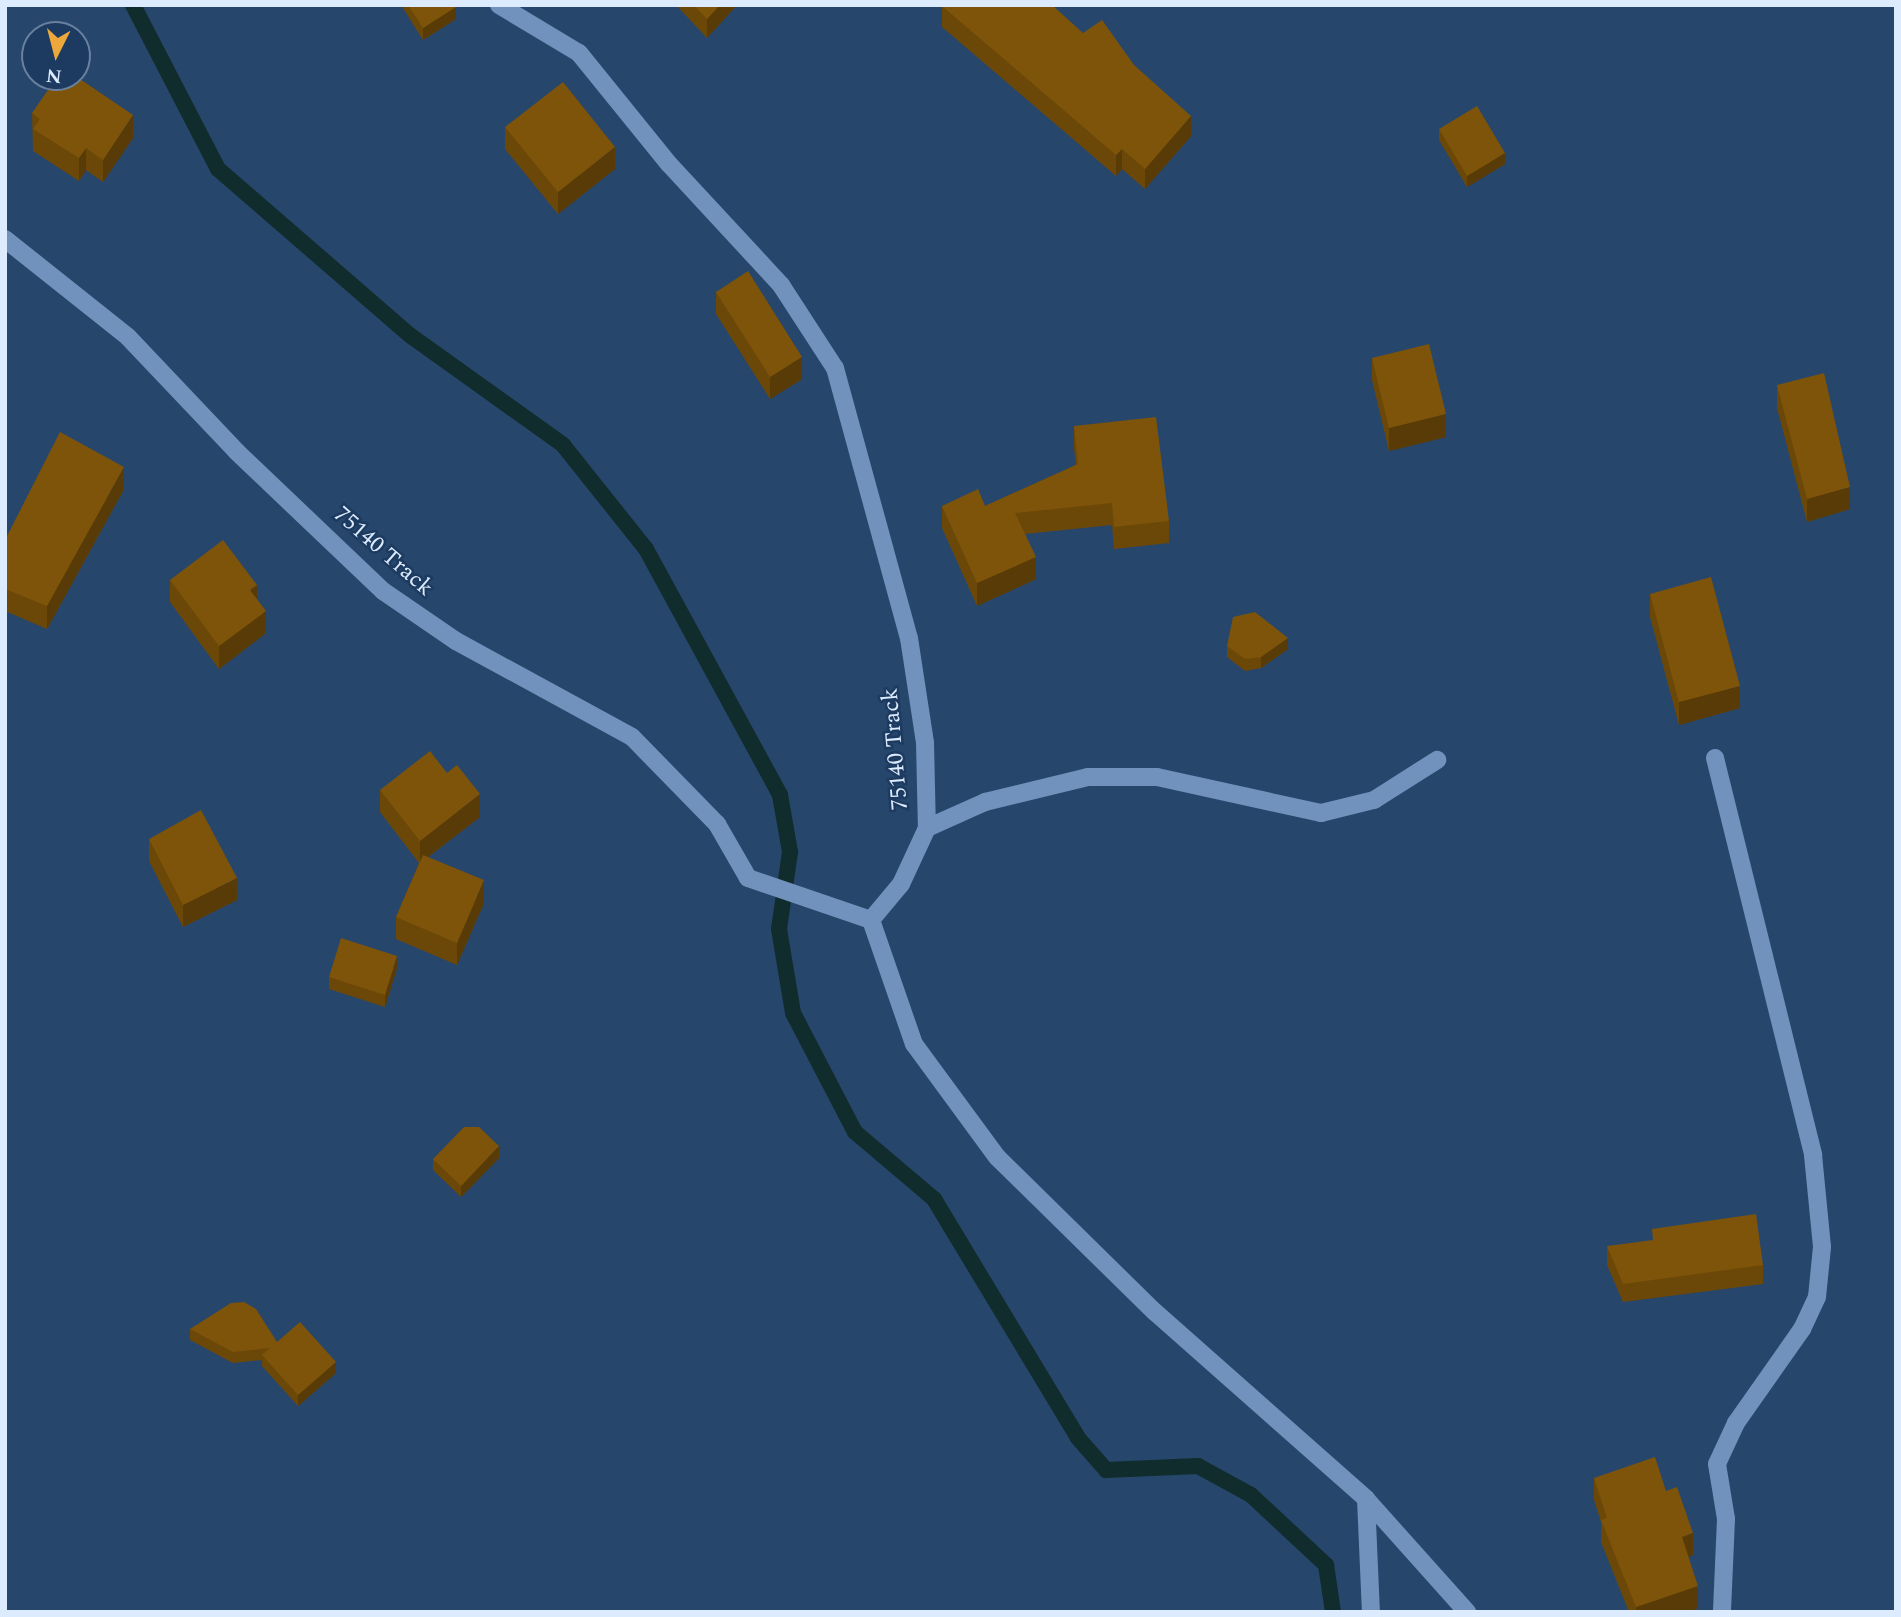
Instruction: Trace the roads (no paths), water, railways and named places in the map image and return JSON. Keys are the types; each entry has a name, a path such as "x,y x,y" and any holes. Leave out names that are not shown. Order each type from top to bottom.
{"street":[{"name":"75140 Track","path":"5,239 128,337 383,591 456,641 632,737 717,824 748,878 871,920 901,884 927,828 925,743 909,638 829,357 781,285 669,164 579,54 499,5"},
{"path":"1716,758 1814,1155 1822,1247 1817,1297 1802,1329 1735,1423 1717,1464 1726,1519 1722,1612"},
{"path":"927,828 985,802 1088,777 1157,777 1321,813 1374,800 1437,760"},
{"path":"871,920 914,1044 997,1157 1155,1312 1366,1499 1467,1612"},
{"path":"1366,1499 1371,1612"}],"waterway":[{"path":"133,5 218,169 411,336 563,445 646,549 780,795 790,852 779,929 793,1013 855,1132 934,1199 1078,1438 1106,1470 1198,1466 1251,1495 1326,1565 1333,1612"}]}
